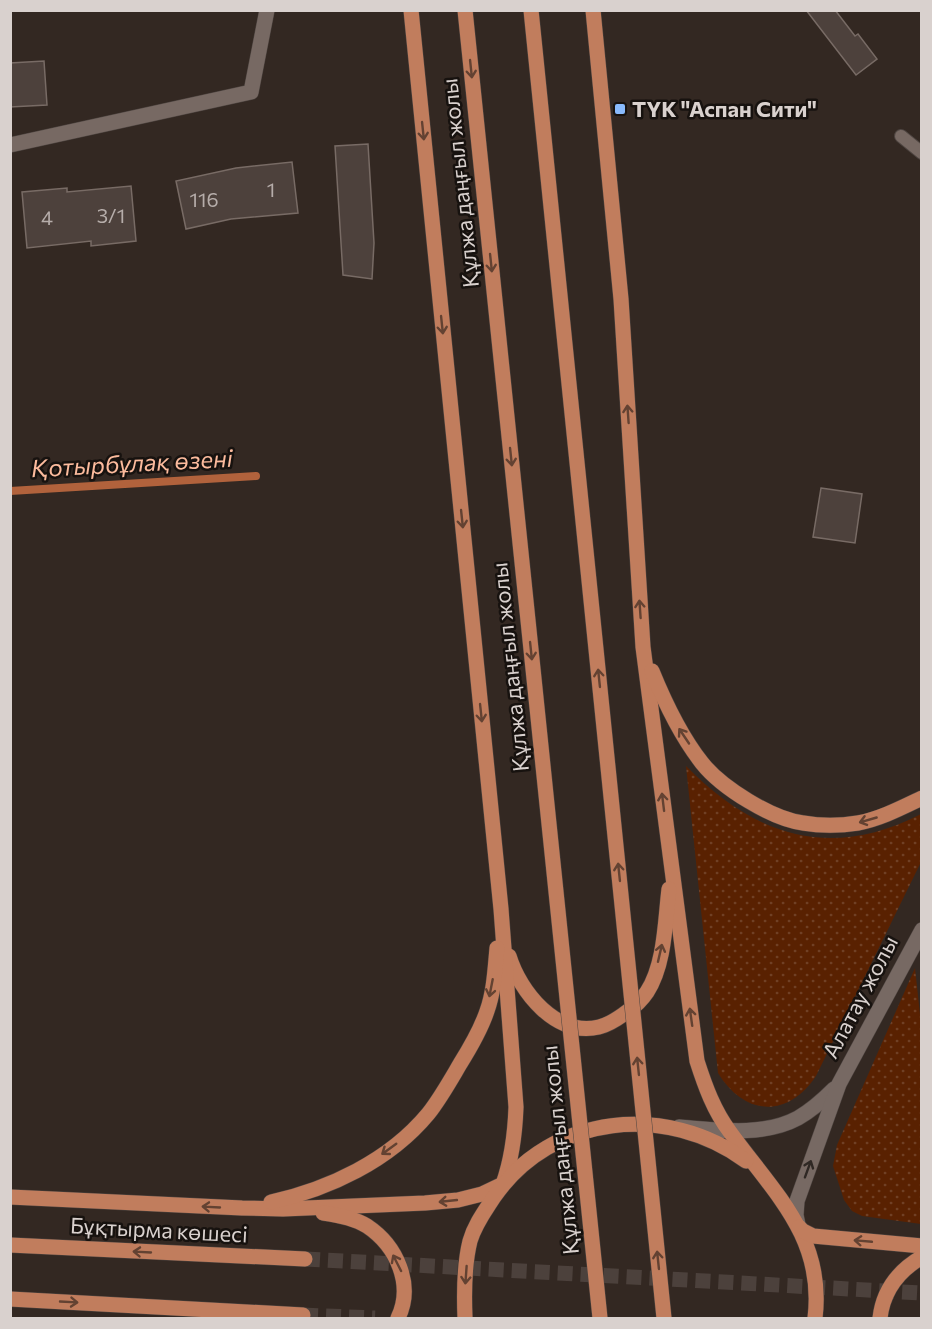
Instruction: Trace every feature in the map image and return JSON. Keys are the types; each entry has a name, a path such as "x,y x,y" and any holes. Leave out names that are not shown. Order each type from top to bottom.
{"main road":[{"path":"10,145 251,92 267,10"},
{"path":"411,10 501,909 516,1107 510,1164 503,1184 478,1221 470,1241 466,1269 465,1318"},
{"name":"Құлжа даңғыл жолы","path":"465,10 600,1318"},
{"path":"531,10 664,1318"},
{"path":"593,10 621,299 643,647 697,1062 706,1092 728,1130 779,1195 803,1232 810,1235 921,1246"},
{"path":"643,647 662,696 703,764 724,783 764,808 801,823 827,825 858,823 891,813 921,798"},
{"path":"503,936 512,965 525,989 551,1016 582,1028 599,1027 617,1019 634,1007 647,992 655,975 662,945 669,889 668,844"},
{"path":"242,1208 301,1195 343,1178 378,1158 427,1115 468,1050 487,1011 495,970 501,909"},
{"name":"Алатау жолы","path":"839,1084 921,930"},
{"path":"10,1197 283,1209 458,1200 482,1194 503,1184 542,1151 564,1139 590,1130 617,1125 643,1124 753,1130 796,1119 815,1107 839,1084"},
{"path":"815,1318 815,1286 811,1260 805,1238 798,1225 797,1201 839,1084"},
{"path":"671,1126 706,1137 723,1146 751,1164 766,1179"},
{"path":"283,1209 348,1218 367,1227 381,1239 393,1254 404,1278 404,1306 398,1318"},
{"name":"Бұқтырма көшесі","path":"10,1245 305,1259"},
{"path":"880,1318 881,1306 891,1286 900,1274 921,1257"},
{"path":"10,1299 303,1315"}],"lane":[{"path":"901,136 921,153"}],"shaded area":[{"path":"686,766 712,790 739,810 767,824 795,834 825,838 856,836 888,828 921,814 921,862 816,1076 805,1090 780,1105 767,1107 741,1098 718,1073"},
{"path":"915,968 922,1033 921,1224 862,1216 852,1211 844,1200 833,1166 837,1145"}],"building":[{"path":"806,10 835,10 855,36 858,34 877,59 856,75"},
{"path":"44,61 47,105 10,107 10,63"},
{"path":"368,144 374,243 372,279 343,275 335,146"},
{"path":"292,162 298,213 231,219 186,229 176,181 236,168"},
{"path":"131,186 136,241 91,246 91,241 27,248 22,192 67,188 67,192"},
{"path":"821,488 862,494 855,543 813,537"}],"waterway":[{"name":"Қотырбұлақ өзені","path":"10,491 256,476"}],"tunnel":[{"path":"305,1259 922,1293"},
{"path":"303,1315 375,1318"}],"place":[{"name":"ТҮК \"Аспан Сити\"","path":"620,109"}]}
